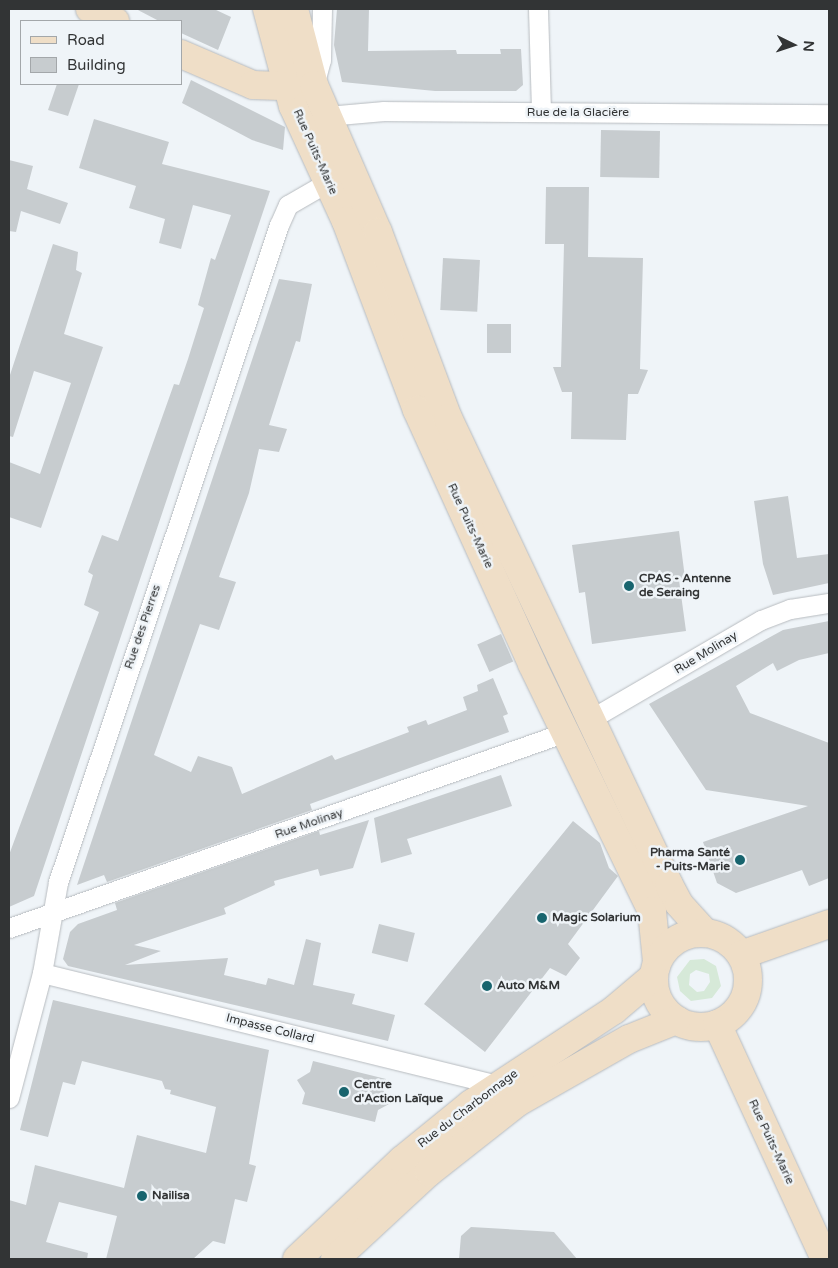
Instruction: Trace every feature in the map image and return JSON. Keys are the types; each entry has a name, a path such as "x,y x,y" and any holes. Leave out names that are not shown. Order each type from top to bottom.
{"street":[{"path":"90,9 113,20"},
{"name":"Rue Puits-Marie","path":"267,9 287,86 328,182 429,438 578,726 673,892 705,933"},
{"name":"Rue Puits-Marie","path":"294,9 314,85 326,116 378,232 448,418 578,726 652,911 656,969"},
{"path":"314,85 321,60 322,9"},
{"path":"538,9 541,112"},
{"path":"182,54 253,84 287,86"},
{"name":"Rue de la Glacière","path":"326,116 384,111 829,114"},
{"name":"Rue des Pierres","path":"9,1098 42,973 58,882 278,224 288,205 328,182"},
{"name":"Rue Molinay","path":"9,928 53,915 578,726 776,614 829,603"},
{"path":"741,956 829,924"},
{"path":"656,969 658,998 676,1020 696,1027 717,1024 739,1008 748,982 741,956 719,936 705,933"},
{"name":"Rue du Charbonnage","path":"297,1259 402,1160 498,1084 614,1010 656,969 670,943 690,934 705,933"},
{"name":"Impasse Collard","path":"42,973 498,1084"},
{"name":"Rue du Charbonnage","path":"335,1259 429,1172 518,1102 629,1039 676,1020"},
{"name":"Rue Puits-Marie","path":"717,1024 825,1259"}],"green space":[{"path":"704,959 716,966 721,986 712,998 691,1001 680,991 677,977 690,960","holes":["696,970 709,974 710,982 704,991 697,992 689,985 690,974"]}],"building":[{"path":"136,9 214,9 231,17 218,50 182,33 182,20 157,20"},
{"path":"337,9 369,9 368,51 456,50 457,54 501,54 500,49 521,49 523,85 516,91 435,91 342,82 334,45"},
{"path":"191,80 285,127 283,150 252,140 182,103"},
{"path":"57,85 79,85 68,116 48,110"},
{"path":"94,119 169,142 162,164 270,191 34,896 9,907 9,855 99,612 84,605 93,575 88,572 102,535 118,541 174,384 179,385 204,308 198,305 211,258 215,260 231,215 193,205 181,249 159,243 165,219 129,208 136,186 79,168"},
{"path":"601,130 660,131 659,178 600,177"},
{"path":"9,160 33,166 27,189 68,203 60,224 21,211 16,232 9,231"},
{"path":"546,187 589,187 588,257 643,258 640,369 648,370 638,394 628,394 626,440 571,439 572,392 562,392 553,367 561,367 564,244 545,244"},
{"path":"53,244 78,252 76,270 82,273 64,334 103,347 41,528 9,517 9,462 40,474 71,383 34,371 13,437 9,436 9,378"},
{"path":"443,258 480,260 477,312 440,310"},
{"path":"279,279 312,284 300,342 296,341 269,425 287,429 279,452 259,449 249,493 219,577 236,582 219,630 200,624 154,755 191,772 198,756 232,767 242,794 332,755 335,760 409,732 407,727 426,720 428,725 467,710 463,697 478,691 477,685 493,678 508,714 503,716 509,732 310,804 312,810 107,882 104,875 77,885"},
{"path":"487,324 511,324 511,353 487,353"},
{"path":"788,496 797,558 829,554 829,583 773,595 763,564 754,501"},
{"name":"CPAS - Antenne de Seraing","path":"679,531 685,578 679,580 686,631 592,644 585,592 579,593 572,545"},
{"path":"829,621 829,653 799,660 777,671 773,663 736,686 750,713 829,743 829,878 809,886 802,870 736,893 717,883 703,842 808,806 706,790 649,704 783,630"},
{"path":"501,634 513,661 489,672 477,645"},
{"path":"501,775 512,806 407,839 412,854 381,863 374,818"},
{"path":"369,820 353,868 320,876 318,869 274,881 275,885 224,908 226,914 134,945 161,951 125,965 228,958 224,975 266,985 268,978 294,985 306,939 321,943 313,985 355,994 352,1004 395,1015 388,1041 68,966 63,959 70,932 78,924 117,910 115,903 319,831 320,835"},
{"path":"573,821 600,843 609,868 618,876 568,944 580,958 566,976 550,968 485,1052 424,1004"},
{"path":"379,924 415,933 408,962 372,953"},
{"path":"53,1000 269,1050 249,1164 256,1166 247,1202 235,1199 225,1244 213,1241 193,1259 106,1259 117,1216 59,1202 46,1242 88,1253 87,1259 9,1259 9,1200 26,1205 35,1165 124,1188 137,1135 206,1153 216,1107 170,1094 171,1090 165,1089 162,1081 82,1061 75,1085 63,1082 48,1137 20,1130"},
{"name":"Centre d'Action Laïque","path":"313,1061 386,1079 383,1090 391,1103 378,1110 375,1122 302,1104 305,1093 297,1080 310,1072"},
{"path":"471,1227 554,1232 577,1259 459,1259 461,1236"}],"place":[{"name":"CPAS - Antenne de Seraing","path":"629,586"},
{"name":"Pharma Santé - Puits-Marie","path":"740,860"},
{"name":"Magic Solarium","path":"542,918"},
{"name":"Auto M&M","path":"487,986"},
{"name":"Centre d'Action Laïque","path":"344,1092"},
{"name":"Nailisa","path":"142,1196"}]}
